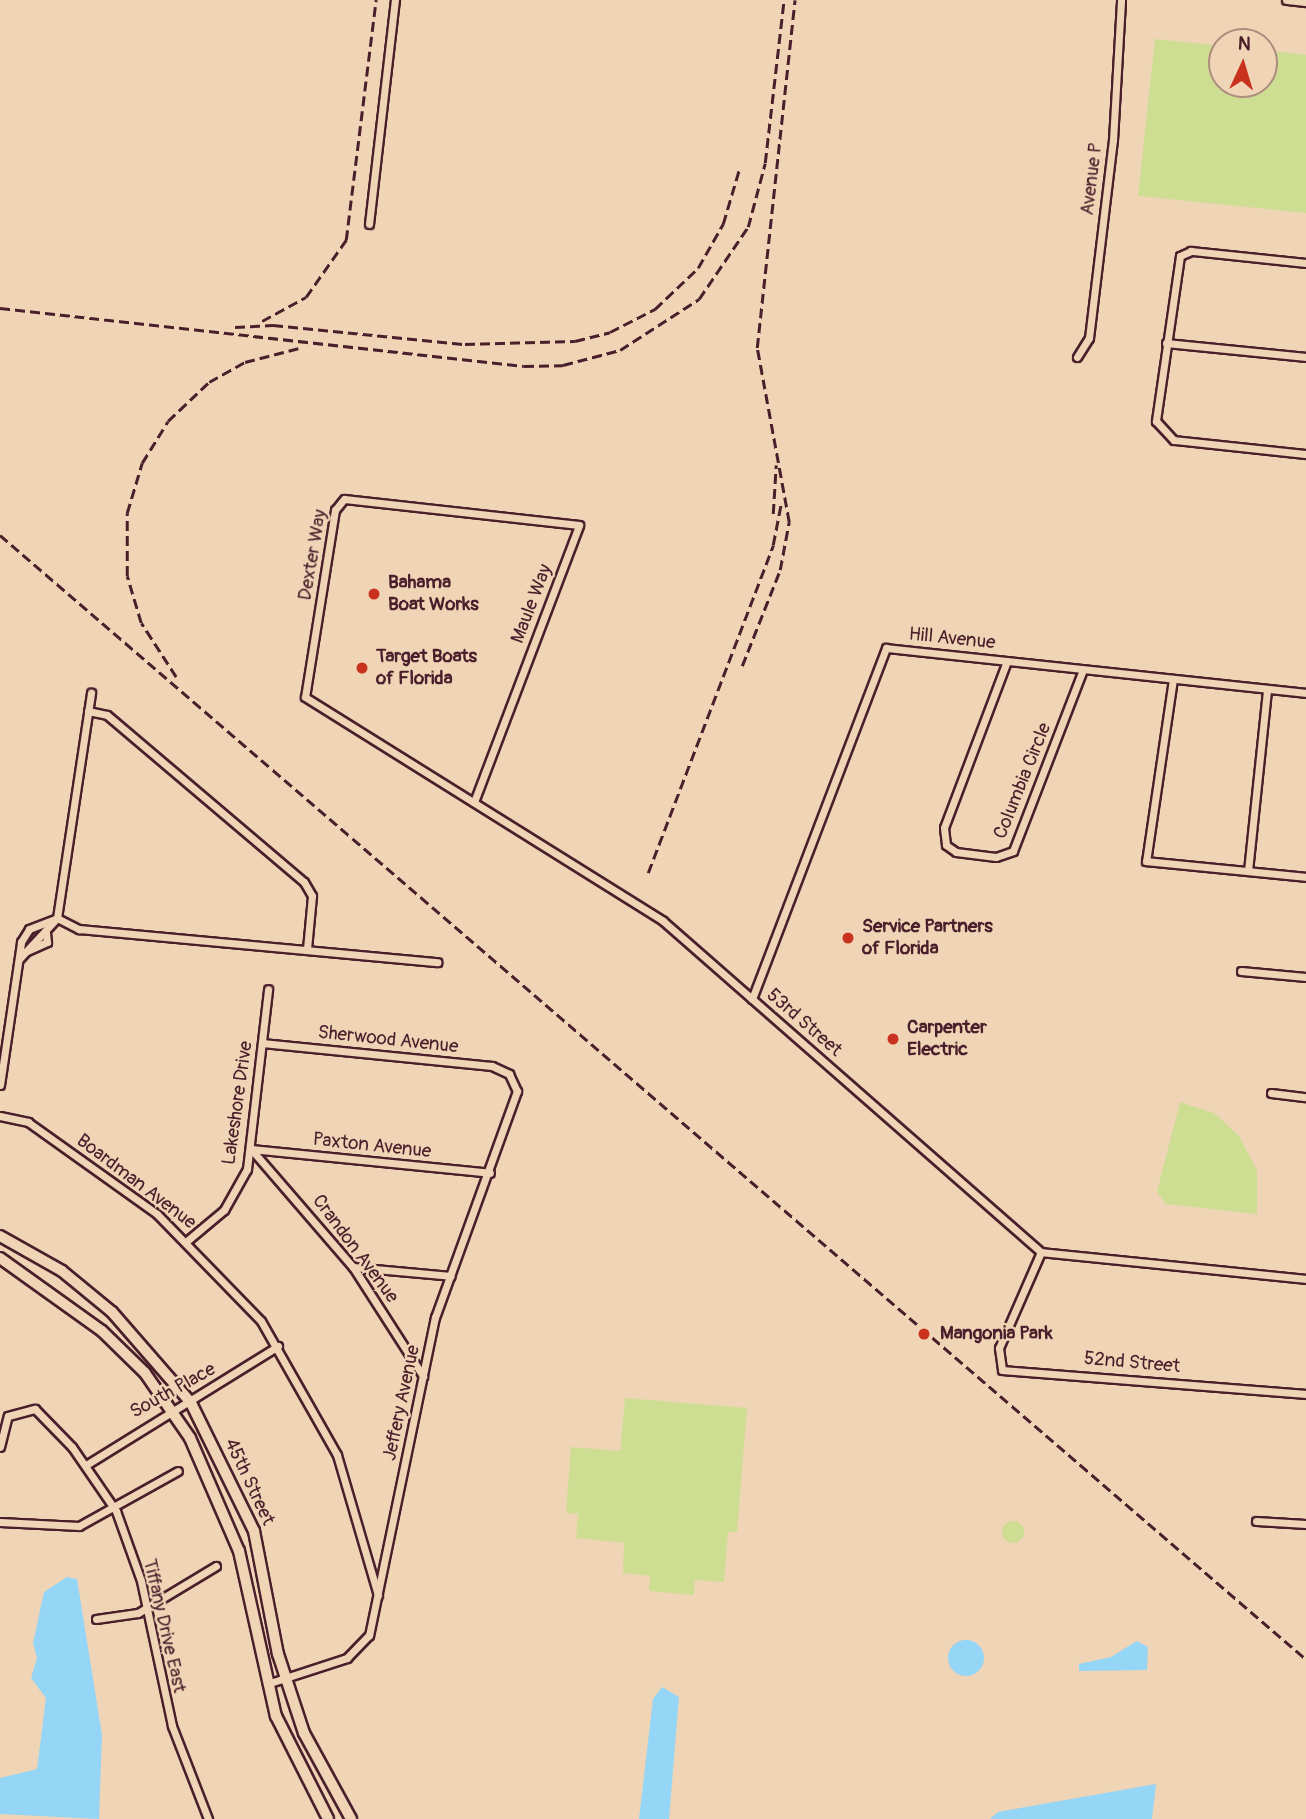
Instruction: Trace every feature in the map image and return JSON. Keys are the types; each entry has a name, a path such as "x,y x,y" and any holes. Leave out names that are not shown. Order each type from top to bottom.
{"main road":[{"name":"45th Street","path":"0,1236 62,1272 112,1312 191,1403 254,1531 285,1678 317,1763 351,1819"},
{"name":"45th Street","path":"0,1258 102,1331 174,1411 230,1521 267,1684 289,1748 328,1819"}],"street":[{"path":"369,224 395,0"},
{"name":"Avenue P","path":"1077,357 1089,338 1113,141 1121,0"},
{"path":"1286,0 1306,2"},
{"path":"1306,263 1185,252 1174,267 1161,433 1174,440 1306,454"},
{"path":"1166,343 1306,357"},
{"name":"Dexter Way","path":"305,697 338,502 350,498 464,511"},
{"name":"Maule Way","path":"464,511 579,525 474,802"},
{"name":"Hill Avenue","path":"752,999 886,648 1306,693"},
{"name":"Columbia Circle","path":"1007,661 944,828 946,845 956,852 996,857 1013,851 1083,670"},
{"path":"1173,679 1146,861 1306,877"},
{"path":"1248,871 1267,689"},
{"path":"20,958 26,951 47,942 46,933 57,918 91,693"},
{"name":"53rd Street","path":"305,697 663,921 1041,1252"},
{"path":"88,711 107,715 304,882 312,896 307,949"},
{"path":"0,1085 20,958 29,929 57,918 79,929 437,962"},
{"path":"1241,971 1306,977"},
{"name":"Lakeshore Drive","path":"188,1240 234,1196 251,1149 268,989"},
{"name":"Sherwood Avenue","path":"262,1043 492,1066 509,1074"},
{"name":"Jeffery Avenue","path":"267,1684 358,1651 369,1635 423,1376 451,1276 517,1098 509,1074"},
{"path":"1271,1093 1306,1097"},
{"name":"Boardman Avenue","path":"0,1116 28,1122 188,1240 278,1346 337,1455 378,1595"},
{"name":"Paxton Avenue","path":"251,1149 490,1173"},
{"name":"Crandon Avenue","path":"251,1149 353,1267 423,1376"},
{"path":"1041,1252 1306,1279"},
{"name":"52nd Street","path":"1041,1252 999,1348 1002,1370 1306,1394"},
{"path":"353,1267 451,1276"},
{"name":"South Place","path":"86,1465 191,1403 278,1346"},
{"name":"Tiffany Drive East","path":"0,1447 8,1416 23,1408 40,1412 86,1465 116,1511 145,1608 172,1726 208,1819"},
{"path":"0,1522 79,1526 116,1511 178,1471"},
{"path":"1256,1521 1306,1524"},
{"path":"96,1619 145,1608 216,1566"}],"green space":[{"path":"1155,39 1208,45 1208,98 1278,98 1278,52 1306,55 1306,213 1138,196"},
{"path":"1180,1102 1214,1113 1239,1136 1257,1171 1257,1214 1166,1204 1157,1192"},
{"path":"625,1398 747,1408 737,1532 728,1532 724,1582 695,1580 694,1595 649,1591 650,1576 623,1573 624,1543 576,1538 578,1514 566,1513 571,1447 620,1451"},
{"path":"1013,1521 1021,1524 1024,1532 1021,1540 1013,1543 1005,1540 1002,1532 1005,1524"}],"water":[{"path":"67,1577 77,1579 102,1735 99,1819 0,1814 0,1778 37,1769 46,1698 31,1678 37,1658 33,1643 44,1592"},
{"path":"966,1640 979,1645 984,1658 979,1671 966,1676 953,1671 948,1658 953,1645"},
{"path":"1137,1641 1148,1647 1147,1670 1079,1671 1079,1664 1111,1657"},
{"path":"662,1687 679,1697 669,1819 639,1819 653,1699"},
{"path":"1156,1784 1152,1819 990,1819 998,1812"}],"railway":[{"path":"262,321 306,297 346,240 376,0"},
{"path":"0,308 524,366 563,365 620,350 699,299 748,227 765,163 784,0"},
{"path":"742,666 780,570 789,522 757,348 795,0"},
{"path":"235,327 273,325 465,344 575,341 610,332 655,309 698,268 723,224 739,170"},
{"path":"176,677 141,623 127,576 127,513 142,463 168,421 209,382 245,362 303,347"},
{"path":"773,514 776,465"},
{"path":"648,873 773,545 781,504"},
{"path":"0,535 1306,1659"}],"place":[{"name":"Bahama Boat Works","path":"374,594"},
{"name":"Target Boats of Florida","path":"362,668"},
{"name":"Service Partners of Florida","path":"848,938"},
{"name":"Carpenter Electric","path":"893,1039"},
{"name":"Mangonia Park","path":"924,1334"}]}
